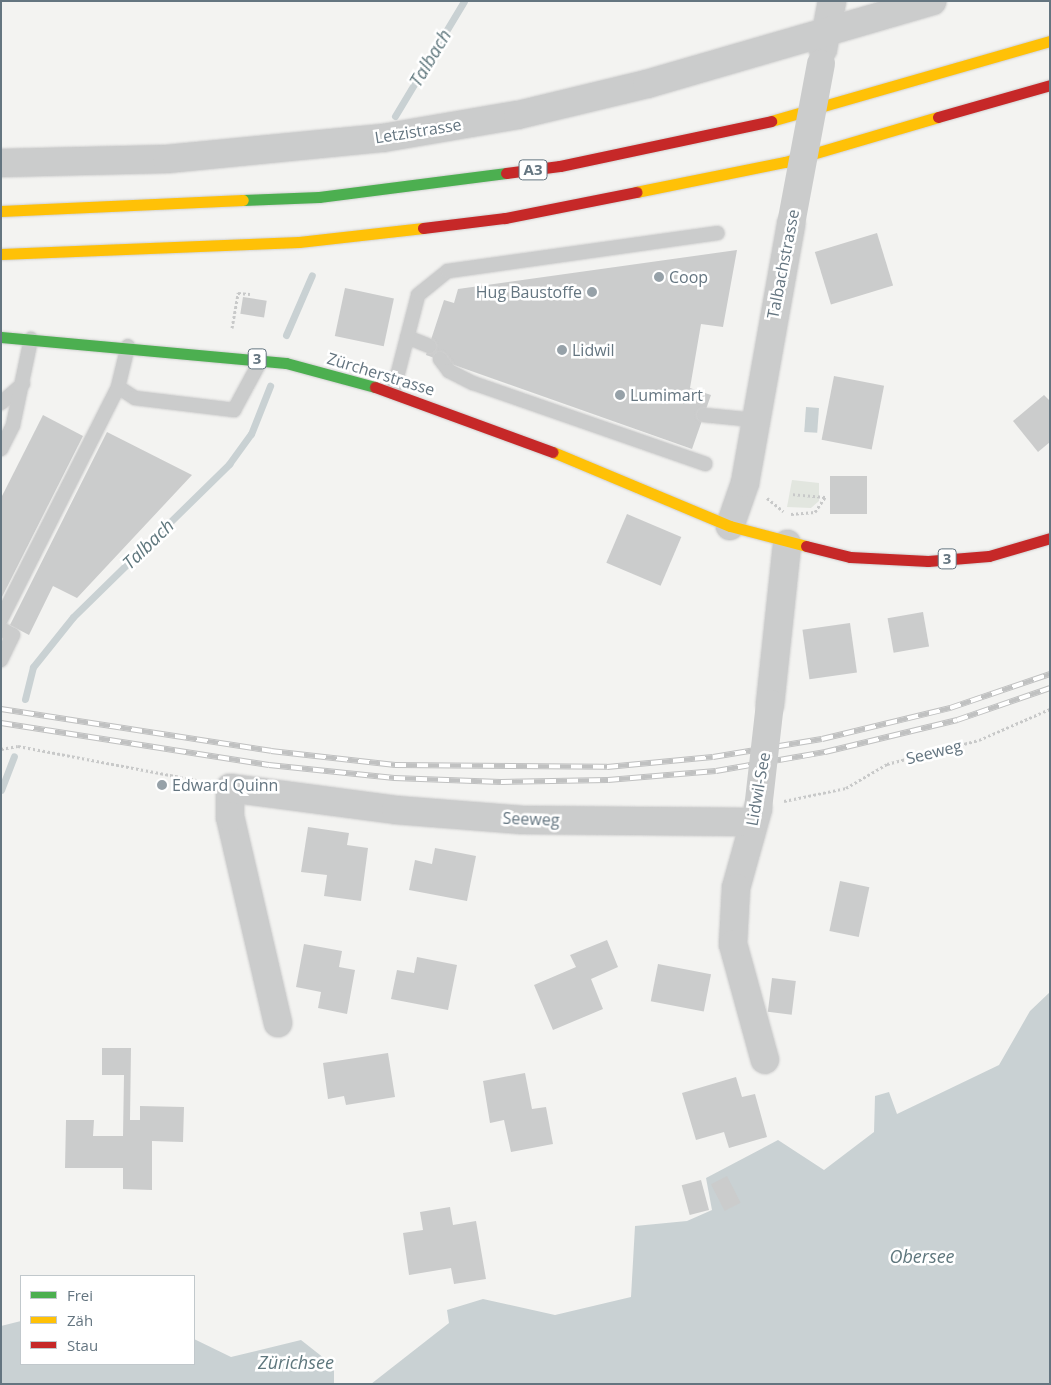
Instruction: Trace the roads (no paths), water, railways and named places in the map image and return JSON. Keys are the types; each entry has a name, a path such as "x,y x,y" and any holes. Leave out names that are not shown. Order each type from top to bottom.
{"main road":[{"name":"A3","path":"1,211 119,210 318,197 560,166 795,116 1050,41"},
{"path":"1,254 299,242 505,218 785,162 1050,85"},
{"name":"Zürcherstrasse","path":"1,337 128,346 261,360 393,392 502,431 730,526"},
{"name":"3","path":"730,526 787,544 873,560 928,561 989,556 1050,538"}],"street":[{"name":"Talbachstrasse","path":"730,526 745,484 755,420 821,64 824,33 832,1"},
{"path":"824,33 932,1"},
{"name":"Letzistrasse","path":"1,163 167,159 384,138 518,115 824,33"},
{"name":"Lidwil-See","path":"765,1060 733,944 736,888 755,815 770,704 787,544"},
{"name":"Seeweg","path":"278,1023 230,817 230,788 396,810 523,820 755,815"}],"lane":[{"path":"393,392 418,295 448,271 717,233"},
{"path":"407,337 429,346"},
{"path":"1,449 23,384 30,339"},
{"path":"1,619 118,387 128,346"},
{"path":"440,359 449,371 474,383 705,464"},
{"path":"118,387 135,398 234,410 261,360"},
{"path":"1,403 23,384"},
{"path":"704,415 755,420"},
{"path":"1,629 13,635 1,660"}],"water":[{"path":"806,407 819,408 817,433 804,432"},
{"name":"Obersee","path":"1050,992 1050,1384 371,1384 449,1323 447,1310 483,1299 555,1315 631,1297 635,1226 687,1221 712,1210 706,1178 778,1140 824,1170 874,1132 875,1096 889,1092 897,1114 999,1065 1030,1011"},
{"name":"Zürichsee","path":"20,1321 20,1365 195,1365 195,1339 231,1357 301,1340 334,1366 334,1384 1,1384 1,1326"}],"waterway":[{"name":"Talbach","path":"395,116 464,1"},
{"name":"Talbach","path":"286,335 312,275"},
{"name":"Talbach","path":"25,699 33,667 73,617 229,464 251,434 270,386"},
{"name":"Talbach","path":"1,790 14,756"}],"railway":[{"path":"1,709 271,751 395,765 607,767 713,757 822,739 950,708 1050,674"},
{"path":"1,723 269,765 394,778 501,782 608,780 716,771 825,752 957,720 1050,688"}],"place":[{"name":"Coop","path":"659,277"},
{"name":"Hug Baustoffe","path":"592,292"},
{"name":"Lidwil","path":"562,350"},
{"name":"Lumimart","path":"620,395"},
{"name":"Edward Quinn","path":"162,785"}]}
